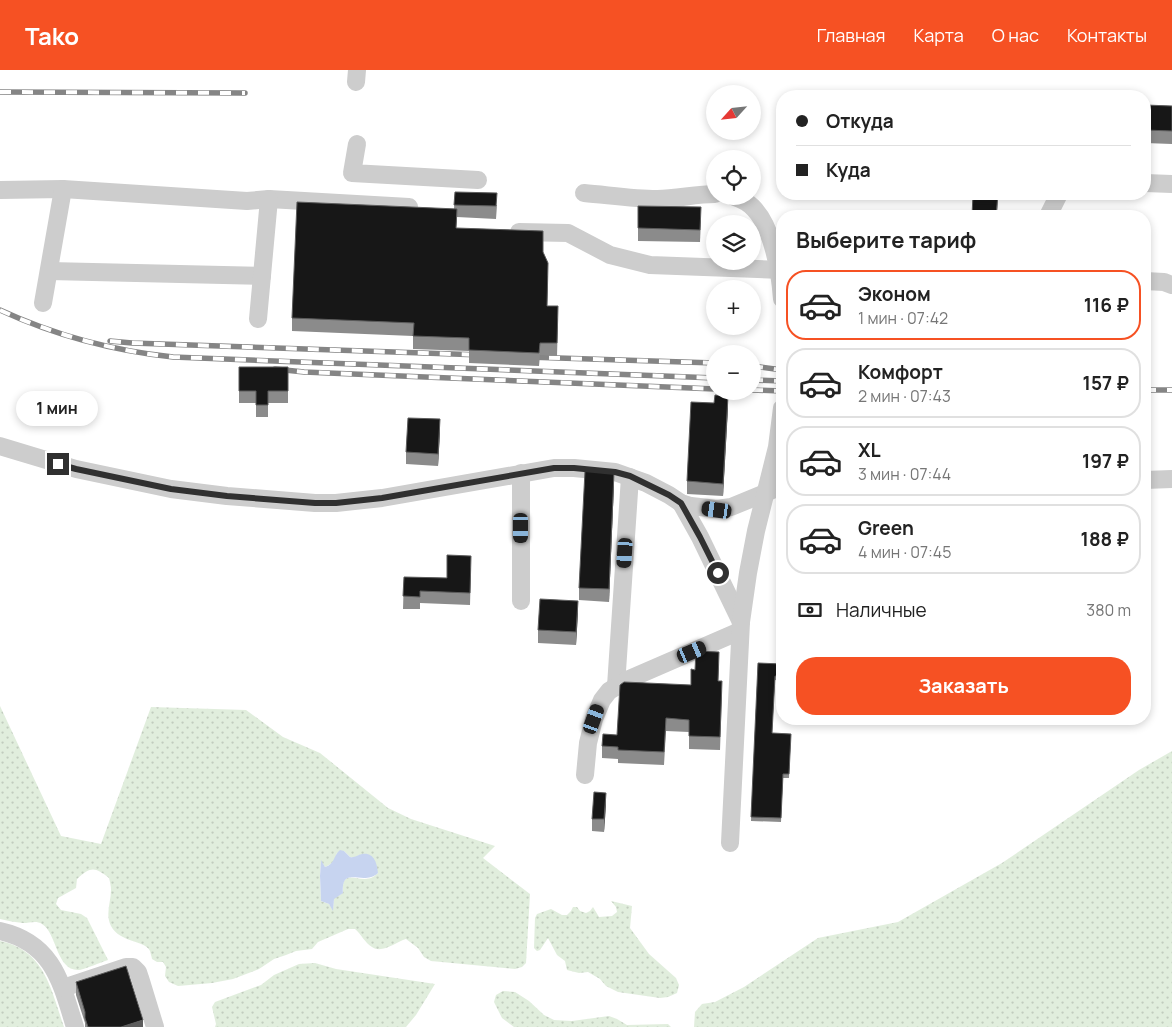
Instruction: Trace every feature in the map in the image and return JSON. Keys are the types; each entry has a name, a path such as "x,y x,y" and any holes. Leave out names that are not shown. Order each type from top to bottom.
{"lane":[{"path":"357,144 352,173 478,180"},
{"path":"1151,183 1172,184"},
{"path":"0,190 63,189 246,202 269,199 426,208"},
{"path":"43,303 63,189"},
{"path":"584,193 642,199 672,199 706,194"},
{"path":"258,319 269,199"},
{"path":"750,205 758,214 767,230 776,255"},
{"path":"504,232 568,233 610,254 650,265 776,270"},
{"path":"48,271 262,276"},
{"path":"1151,281 1164,282 1172,285"},
{"path":"1,445 76,469 171,489 227,496 315,503 336,503 382,498 554,468 615,472 630,476 681,503 717,510 731,507 776,489"},
{"path":"730,843 741,626 751,556 776,451"},
{"path":"521,474 521,601"},
{"path":"616,686 630,476"},
{"path":"1151,480 1172,479"},
{"path":"681,503 718,573 741,626"},
{"path":"585,775 588,743 596,714 602,700 609,691 627,680 741,626"},
{"path":"0,930 23,939 42,952 55,971 76,1027"},
{"path":"62,988 126,967 133,967 138,972 155,1027"}],"green space":[{"path":"0,706 61,836 101,844 151,707 246,710 283,737 320,753 388,808 411,819 495,846 483,858 530,894 526,963 522,967 515,969 431,961 424,957 418,948 406,939 385,948 376,949 367,943 355,929 348,929 318,942 312,949 296,951 274,959 259,969 233,979 178,986 169,982 165,976 166,967 163,962 157,962 152,959 147,947 115,932 108,917 111,890 109,878 96,870 90,870 77,879 76,888 58,898 56,904 61,910 81,914 87,918 108,960 81,970 71,968 61,958 51,935 42,924 0,919","holes":["344,851 350,857 355,858 359,855 378,873 372,878 366,879 347,878 343,885 343,893 334,898 333,909 329,904 321,901 321,861 325,867 328,866 333,862 337,853"]},
{"path":"1172,751 1172,1027 694,1027 695,1012 702,1004 715,1002 744,987 818,938 898,922 1002,863 1139,770"},
{"path":"611,901 632,906 630,928 649,954 676,978 679,985 677,993 660,998 618,992 606,986 600,979 588,972 579,973 567,970 565,961 557,955 548,938 540,950 537,951 534,948 535,918 537,914 551,909 562,915 567,915 573,907 577,907 580,911 586,913 593,907 599,917 612,916 617,912 616,907"},
{"path":"0,941 15,946 37,962 50,986 64,1027 0,1027"},
{"path":"315,963 336,969 435,984 416,1015 406,1027 215,1027 212,1007 215,1002 261,985 274,975 299,964"},
{"path":"503,991 515,992 529,1001 544,1015 554,1020 572,1021 609,1016 627,1025 668,1024 671,1027 514,1027 502,1018 494,1002 496,995"}],"water":[{"path":"340,850 350,857 362,854 372,856 376,862 378,873 372,877 349,878 346,880 343,884 343,893 334,899 333,911 329,904 321,901 321,860 325,867 328,866"}],"building":[{"path":"1151,105 1172,106 1172,131 1151,130"},
{"path":"455,192 497,193 496,206 454,205"},
{"path":"973,200 997,200 997,210 972,210"},
{"path":"297,202 457,209 456,228 543,231 543,252 548,263 547,306 558,306 557,343 540,343 539,353 469,350 469,338 413,336 414,323 292,318"},
{"path":"638,206 701,207 700,230 638,228"},
{"path":"239,367 288,367 288,391 268,391 268,405 256,405 256,391 239,391"},
{"path":"714,400 728,400 723,484 687,481 691,402 714,403"},
{"path":"408,418 440,419 438,454 406,452"},
{"path":"585,471 614,472 609,589 579,588"},
{"path":"447,555 471,556 470,593 420,591 420,597 403,596 404,577 447,578"},
{"path":"540,599 578,601 576,632 538,630"},
{"path":"696,651 719,652 718,681 722,681 720,737 689,736 689,720 666,718 664,752 618,750 618,747 602,746 603,734 617,735 620,685 624,682 691,685 691,669 695,670"},
{"path":"758,663 776,664 772,733 791,734 789,774 783,774 781,818 751,817"},
{"path":"594,792 606,793 604,819 592,819"},
{"path":"126,966 143,1020 121,1027 88,1027 76,982"}],"railway":[{"path":"0,92 245,93"},
{"path":"0,310 42,327 85,341 129,351 173,357 706,378"},
{"path":"110,341 482,355"},
{"path":"527,357 706,363"},
{"path":"761,367 776,369"},
{"path":"275,369 304,372 706,389"},
{"path":"761,380 776,381"},
{"path":"761,390 776,391"},
{"path":"1151,390 1172,390"}],"route":[{"path":"58,464 171,489 227,496 315,503 336,503 382,498 554,468 615,472 630,476 681,503 718,573"}]}
